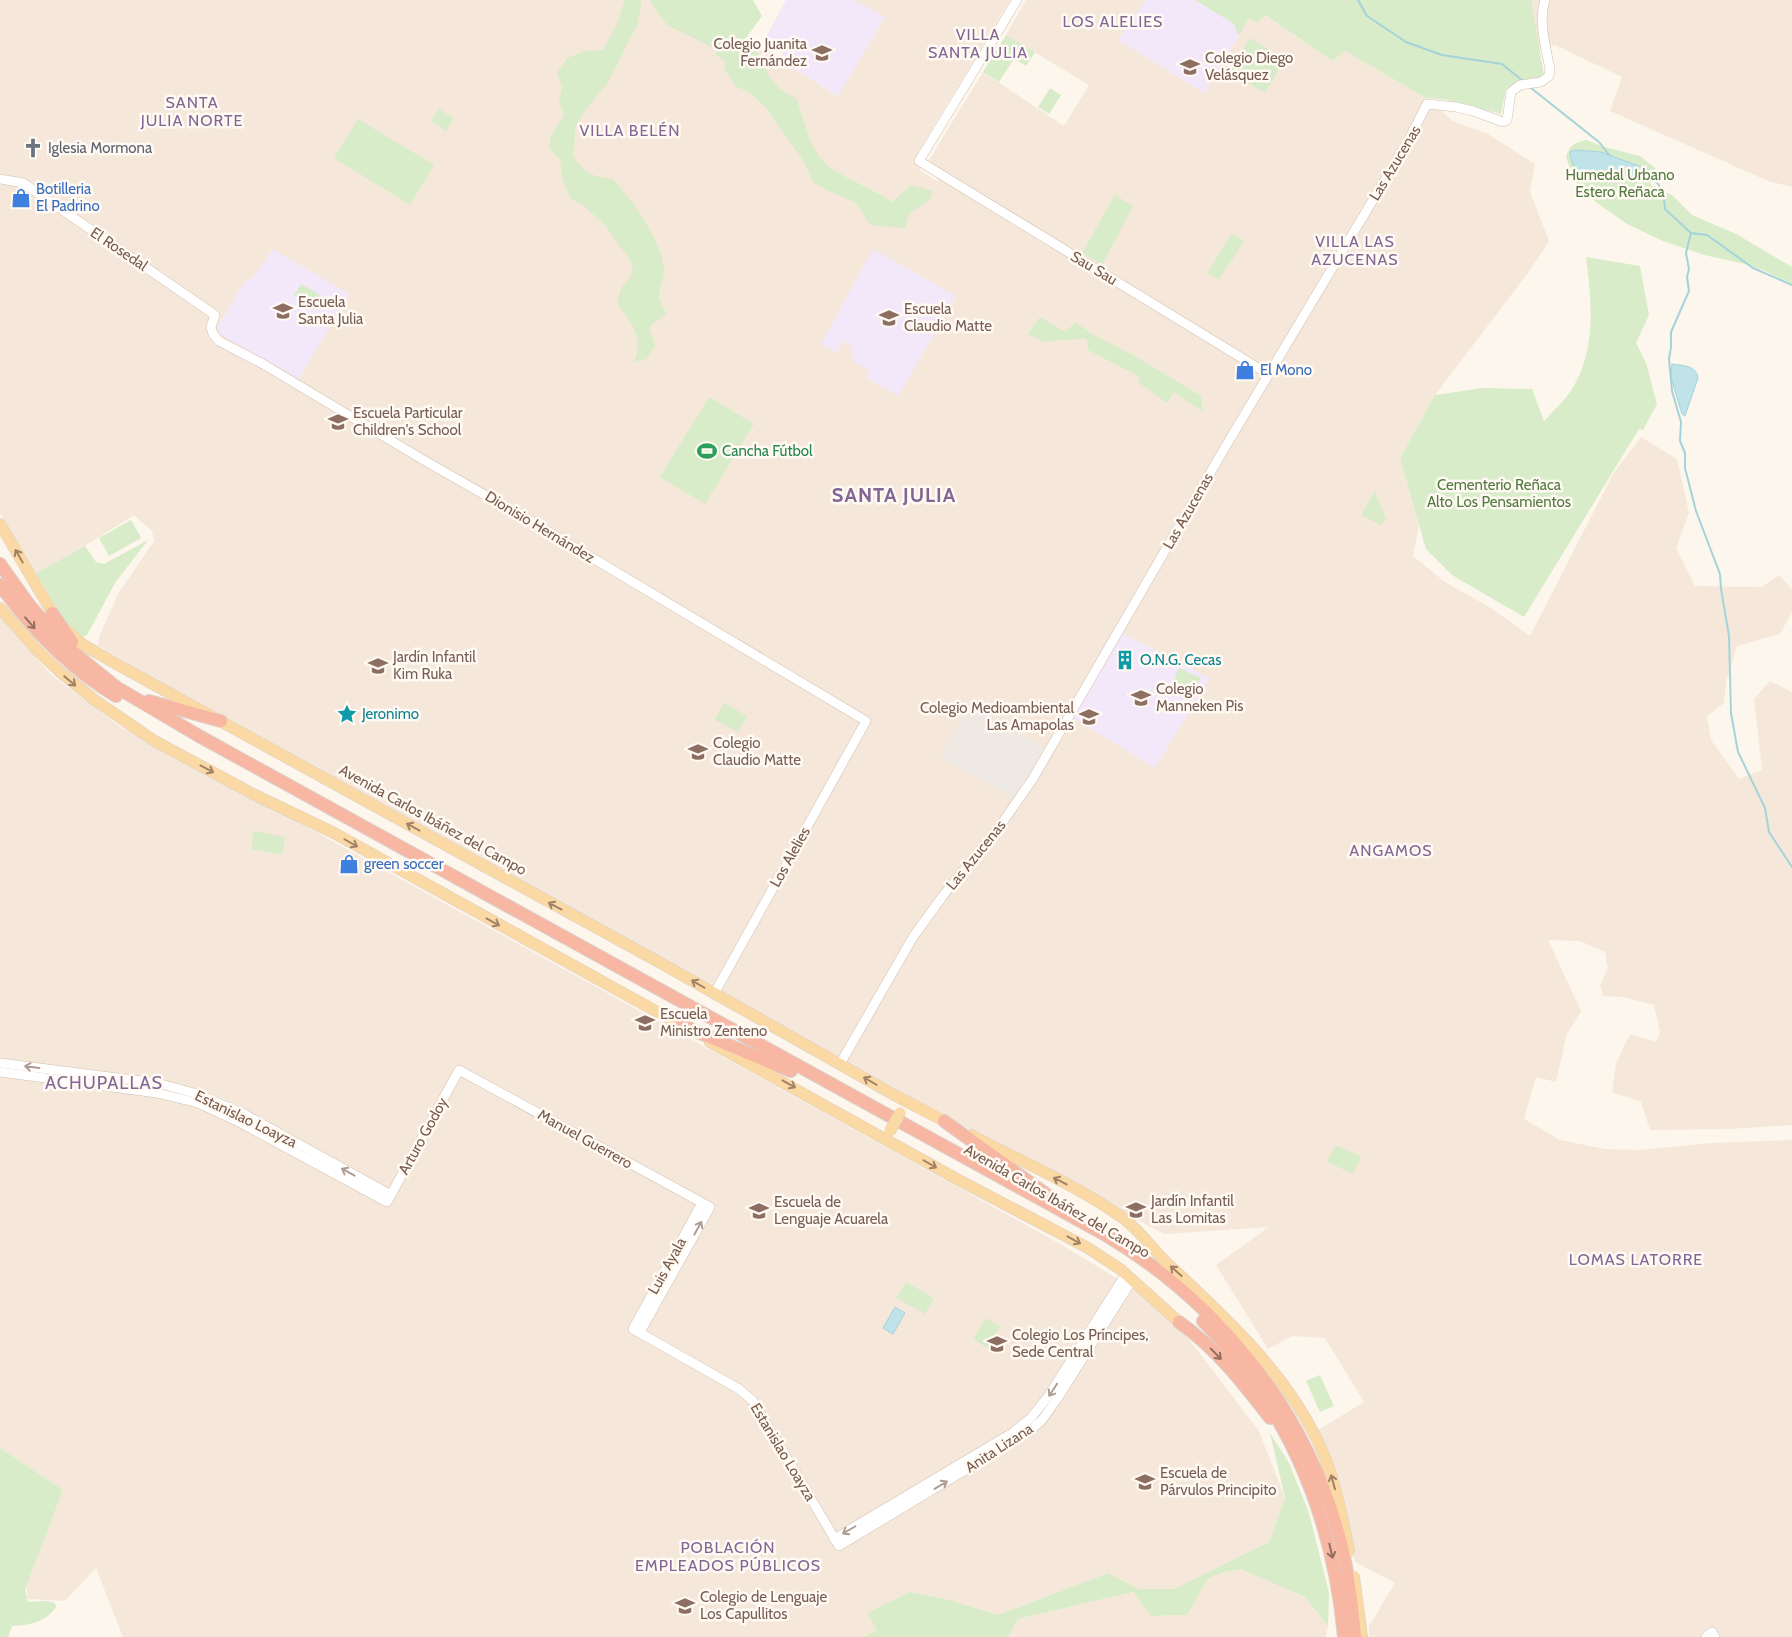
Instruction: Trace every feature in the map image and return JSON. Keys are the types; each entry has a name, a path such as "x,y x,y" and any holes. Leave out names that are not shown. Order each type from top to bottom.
{"highway":[{"name":"Avenida Carlos Ibáñez del Campo","path":"0,564 21,595 46,625 69,648 125,693 199,736 1104,1234 1150,1264 1178,1286 1232,1339 1257,1370 1302,1442 1333,1515 1343,1552 1355,1637"},
{"name":"Avenida Carlos Ibáñez del Campo","path":"0,584 49,644 82,672 110,692 162,723 1099,1241 1156,1279 1196,1313 1242,1365 1272,1409 1302,1465 1312,1489 1326,1531 1337,1580"},
{"path":"52,613 67,637 100,674"},
{"path":"125,693 221,721"},
{"path":"681,1025 791,1071"},
{"path":"944,1121 1104,1234"},
{"path":"1179,1322 1205,1342 1223,1361 1269,1418 1302,1465"},
{"path":"1337,1580 1337,1637"},
{"path":"1337,1580 1344,1637"}],"main road":[{"name":"Avenida Carlos Ibáñez del Campo","path":"0,524 52,613 69,633 82,644 896,1096 1066,1184 1122,1217 1138,1231 1166,1262 1222,1314 1282,1382 1301,1410 1322,1450 1331,1475 1354,1580 1362,1637"},
{"path":"0,608 41,654 59,671 96,701 153,740 253,794 334,834 878,1134 892,1137 900,1114 900,1106 896,1096"},
{"path":"900,1114 908,1109 918,1107"},
{"name":"Avenida Carlos Ibáñez del Campo","path":"892,1137 956,1178 1107,1260 1179,1322"}],"street":[{"name":"Sau Sau","path":"1017,0 919,161 1268,374"},
{"name":"Las Azucenas","path":"840,1064 913,937 945,893 1000,826 1032,780 1268,374 1408,143 1427,104 1473,111 1503,122 1507,120 1509,114 1511,92 1520,85 1541,82 1549,76 1542,21 1542,11 1546,0"},
{"name":"El Rosedal","path":"0,179 23,183 215,315 211,327 212,334"},
{"name":"Dionisio Hernández","path":"212,334 219,341 263,364 420,458 534,523 866,721"},
{"name":"Los Alelies","path":"714,994 866,721"},
{"name":"Estanislao Loayza","path":"0,1063 157,1083 194,1093 250,1118 389,1199"},
{"name":"Arturo Godoy","path":"389,1199 460,1070"},
{"name":"Manuel Guerrero","path":"460,1070 706,1205"},
{"name":"Estanislao Loayza","path":"0,1072 157,1093 198,1104 245,1125 389,1199"},
{"name":"Luis Ayala","path":"637,1330 706,1205"},
{"name":"Anita Lizana","path":"837,1542 1012,1432 1031,1418 1049,1395 1129,1277"},
{"name":"Estanislao Loayza","path":"637,1330 739,1389 753,1401 837,1542"}],"shaded area":[{"path":"0,0 674,0 682,9 792,67 837,96 885,18 854,0 1010,0 918,152 920,170 938,182 929,160 983,72 1064,126 1089,85 1006,35 1026,0 1195,0 1239,34 1248,18 1264,15 1333,61 1345,51 1426,98 1453,121 1488,134 1535,164 1530,192 1549,241 1528,273 1435,395 1400,458 1419,525 1413,556 1445,582 1491,608 1530,636 1614,472 1641,437 1677,459 1689,513 1676,548 1695,586 1762,587 1779,575 1792,589 1792,612 1780,634 1737,646 1726,682 1724,703 1707,716 1711,740 1739,779 1762,770 1754,699 1770,681 1792,692 1792,1125 1730,1129 1650,1130 1641,1102 1612,1092 1616,1063 1630,1034 1656,1042 1660,1032 1654,1005 1623,997 1603,996 1600,985 1608,968 1605,952 1580,941 1548,940 1581,1011 1567,1034 1556,1082 1536,1077 1524,1119 1560,1140 1605,1149 1640,1150 1711,1143 1792,1140 1792,1637 1369,1637 1369,1626 1395,1583 1355,1562 1344,1519 1335,1469 1318,1430 1364,1402 1325,1338 1292,1336 1268,1349 1216,1265 1269,1227 1164,1234 936,1111 190,701 98,645 99,637 118,594 154,541 152,531 134,515 85,546 36,573 0,513"},
{"name":"Colegio Juanita Fernández","path":"786,0 854,0 885,17 838,96 792,67 767,35"},
{"name":"Colegio Diego Velásquez","path":"1146,0 1195,0 1234,24 1237,33 1240,34 1204,93 1118,40"},
{"path":"1488,0 1792,0 1792,187 1768,181 1610,111 1622,77 1555,45 1524,54"},
{"name":"Escuela Santa Julia","path":"273,249 349,294 299,379 221,335 217,328 245,281 253,278"},
{"name":"Escuela Claudio Matte","path":"873,249 956,296 898,396 867,378 868,369 853,362 851,346 842,341 837,353 821,344"},
{"path":"0,615 50,674 119,726 256,799 745,1069 1062,1245 1133,1288 1184,1333 1259,1431 1285,1498 1269,1542 1174,1589 1139,1589 1108,1573 998,1615 950,1600 910,1592 868,1613 877,1630 863,1637 123,1637 96,1568 65,1601 28,1599 26,1584 63,1490 0,1448"},
{"name":"Colegio Manneken Pis","path":"1120,632 1210,678 1155,768 1072,717"},
{"path":"971,703 1045,749 1014,799 940,758"},
{"path":"1240,1569 1305,1597 1328,1626 1326,1637 1008,1637 1018,1619 1133,1592 1151,1616 1187,1615 1208,1579 1221,1573"}],"green space":[{"path":"625,0 639,0 642,3 637,25 607,84 586,109 576,125 573,156 590,173 613,179 645,221 662,257 664,273 659,296 666,314 649,327 655,345 647,359 634,362 638,344 635,330 617,303 621,288 630,278 633,267 628,256 606,226 583,205 571,199 562,178 560,159 549,148 551,136 564,115 559,101 562,88 557,73 567,58 585,51 603,50 617,24"},
{"path":"649,0 753,0 762,16 746,38 760,56 768,75 780,89 797,99 813,146 824,162 838,173 892,202 911,185 933,191 930,199 909,214 905,228 870,225 855,202 828,191 813,182 804,162 766,108 749,92 735,86 725,70 725,62 715,54 718,50 667,25"},
{"path":"1195,0 1531,0 1545,81 1506,89 1501,114 1448,100 1426,98 1345,51 1333,61 1265,15 1258,23 1248,18 1240,34 1237,33 1234,24"},
{"path":"1006,35 1035,52 1026,66 1014,59 999,82 983,72"},
{"path":"1250,38 1285,59 1265,93 1229,72"},
{"path":"1050,88 1061,95 1049,114 1038,107"},
{"path":"439,109 454,118 446,131 431,121"},
{"path":"358,119 434,165 410,205 334,158"},
{"name":"Humedal Urbano Estero Reñaca","path":"1586,140 1640,156 1656,169 1650,180 1651,185 1673,196 1692,215 1736,234 1792,267 1792,284 1763,270 1745,264 1704,255 1663,241 1627,224 1582,192 1573,177 1566,157 1573,145"},
{"path":"1115,195 1133,206 1102,265 1082,253"},
{"path":"1232,233 1244,241 1219,280 1207,273"},
{"name":"Cementerio Reñaca Alto Los Pensamientos","path":"1586,257 1640,266 1649,315 1636,343 1646,363 1657,404 1643,430 1639,429 1524,617 1452,575 1426,549 1400,458 1435,395 1483,388 1532,389 1544,421 1562,402 1577,380 1588,346 1591,310"},
{"path":"301,284 325,298 318,310 294,296"},
{"path":"1040,317 1066,332 1075,322 1092,334 1142,360 1201,396 1203,412 1174,392 1167,403 1138,382 1140,377 1088,350 1087,339 1044,342 1028,334"},
{"name":"Cancha Fútbol","path":"709,397 754,424 705,504 660,477"},
{"path":"1375,491 1386,519 1381,525 1361,515"},
{"path":"131,520 141,538 109,556 99,538"},
{"path":"148,540 115,583 87,635 80,638 64,620 36,573 85,546 96,562 104,564"},
{"path":"1179,668 1201,678 1194,693 1172,683"},
{"path":"724,703 747,716 738,732 715,720"},
{"path":"254,831 285,837 282,855 251,849"},
{"path":"1335,1145 1361,1156 1353,1174 1327,1162"},
{"path":"906,1282 934,1298 925,1314 896,1298"},
{"path":"986,1318 1000,1326 987,1348 973,1339"},
{"path":"1320,1375 1334,1406 1320,1412 1306,1381"},
{"path":"1270,1433 1289,1463 1309,1513 1329,1593 1328,1626 1305,1597 1240,1569 1221,1573 1208,1579 1187,1615 1151,1616 1133,1592 1018,1619 1008,1637 863,1637 877,1630 867,1613 910,1592 950,1600 998,1615 1108,1573 1139,1589 1174,1589 1269,1542 1285,1498"},
{"path":"0,1448 63,1490 25,1589 28,1602 47,1601 55,1603 56,1607 37,1622 12,1626 8,1637 0,1637"}],"water":[{"path":"1576,150 1601,152 1649,170 1655,176 1648,181 1632,176 1612,174 1590,180 1573,166 1570,152"},
{"path":"1672,364 1692,368 1698,378 1685,416 1682,414 1671,378"},
{"path":"895,1307 905,1313 893,1334 883,1328"}],"waterway":[{"path":"1358,0 1367,16 1406,42 1442,55 1502,64 1523,81"},
{"path":"1531,88 1599,142 1610,156"},
{"path":"1651,178 1660,187 1665,209 1691,233 1707,235 1753,268 1792,285"},
{"path":"1691,233 1686,253 1689,269 1687,277 1689,291 1671,332 1669,359 1672,391 1681,422 1680,441 1685,453 1685,468 1696,511 1720,574 1729,636 1731,713 1738,752 1765,808 1769,832 1792,867"}],"place":[{"name":"Colegio Juanita Fernández","path":"822,53"},
{"name":"Colegio Diego Velásquez","path":"1190,67"},
{"name":"Iglesia Mormona","path":"33,148"},
{"name":"Botilleria El Padrino","path":"21,198"},
{"name":"Escuela Santa Julia","path":"283,311"},
{"name":"Escuela Claudio Matte","path":"889,318"},
{"name":"El Mono","path":"1245,370"},
{"name":"Escuela Particular Children's School","path":"338,422"},
{"name":"Cancha Fútbol","path":"707,451"},
{"name":"O.N.G. Cecas","path":"1125,660"},
{"name":"Jardín Infantil Kim Ruka","path":"378,666"},
{"name":"Colegio Manneken Pis","path":"1141,698"},
{"name":"Jeronimo","path":"347,714"},
{"name":"Colegio Medioambiental Las Amapolas","path":"1089,717"},
{"name":"Colegio Claudio Matte","path":"698,752"},
{"name":"green soccer","path":"349,864"},
{"name":"Escuela Ministro Zenteno","path":"645,1023"},
{"name":"Jardín Infantil Las Lomitas","path":"1136,1210"},
{"name":"Escuela de Lenguaje Acuarela","path":"759,1211"},
{"name":"Colegio Los Príncipes, Sede Central","path":"997,1344"},
{"name":"Escuela de Párvulos Principito","path":"1145,1482"},
{"name":"Colegio de Lenguaje Los Capullitos","path":"685,1606"}],"district":[{"name":"LOS ALELIES","path":"1113,21"},
{"name":"VILLA SANTA JULIA","path":"978,43"},
{"name":"SANTA JULIA NORTE","path":"192,111"},
{"name":"VILLA BELÉN","path":"630,130"},
{"name":"VILLA LAS AZUCENAS","path":"1355,250"},
{"name":"SANTA JULIA","path":"894,495"},
{"name":"ANGAMOS","path":"1391,850"},
{"name":"ACHUPALLAS","path":"104,1083"},
{"name":"LOMAS LATORRE","path":"1636,1259"},
{"name":"POBLACIÓN EMPLEADOS PÚBLICOS","path":"728,1556"}]}
